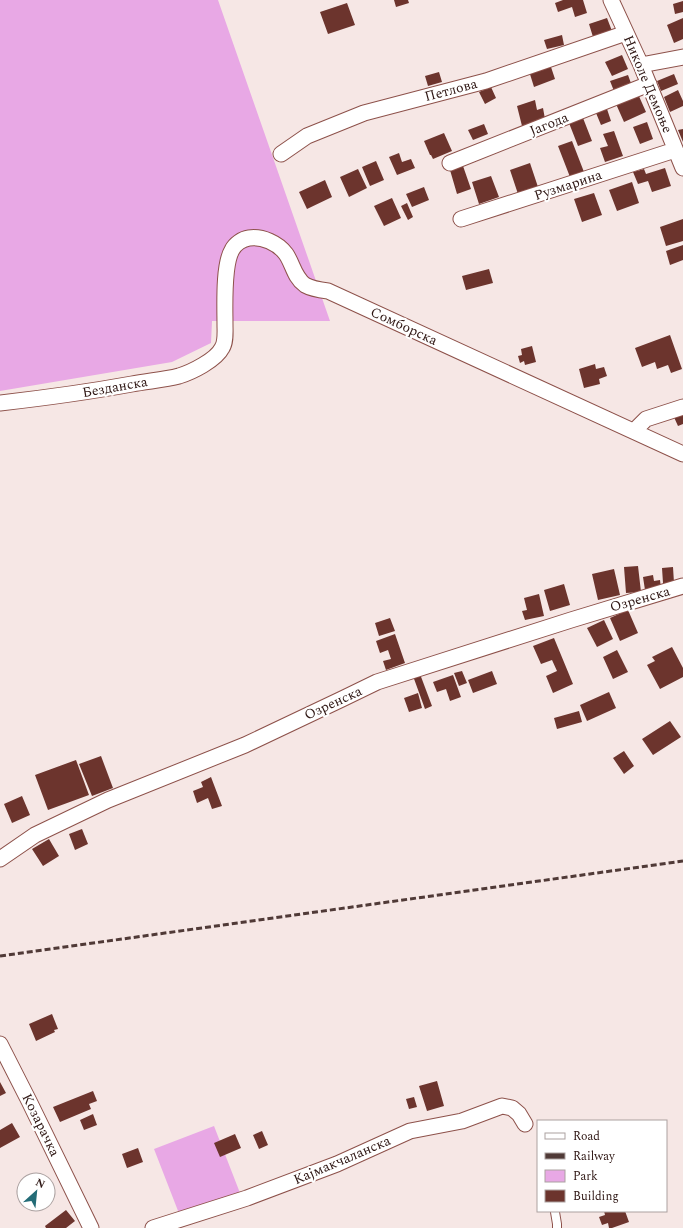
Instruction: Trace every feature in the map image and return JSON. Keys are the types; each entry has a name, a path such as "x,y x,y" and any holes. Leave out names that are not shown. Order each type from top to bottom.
{"street":[{"name":"Николе Демоње","path":"612,0 642,65 683,168"},
{"name":"Петлова","path":"280,154 306,136 364,113 486,81 626,33"},
{"path":"642,65 683,57"},
{"name":"Јагода","path":"450,163 649,84"},
{"name":"Рузмарина","path":"461,219 675,150"},
{"name":"Сомборска","path":"222,348 225,336 226,273 231,251 237,244 248,238 262,238 269,241 286,254 296,275 310,288 328,291 683,454"},
{"name":"Безданска","path":"0,403 74,394 180,376 198,368 216,355 222,348"},
{"path":"634,431 646,419 683,407"},
{"name":"Озренска","path":"0,859 35,835 102,804 244,745 377,682 683,586"},
{"name":"Козарачка","path":"0,1044 33,1108 91,1228"},
{"name":"Кајмакчаланска","path":"153,1228 247,1198 337,1164 410,1131 462,1122 502,1106 512,1108 519,1114 525,1124"}],"lane":[{"path":"555,1212 557,1228"}],"green space":[{"path":"0,0 218,0 330,321 212,321 211,343 172,362 0,391"},
{"path":"214,1126 240,1193 180,1216 154,1149"}],"building":[{"path":"394,0 408,0 409,3 396,7"},
{"path":"563,0 583,0 587,13 575,17 572,7 558,12 555,3"},
{"path":"683,1 683,12 675,14 673,4"},
{"path":"347,3 355,25 328,34 320,12"},
{"path":"607,18 612,31 593,37 589,24"},
{"path":"683,18 683,39 674,43 667,25"},
{"path":"562,35 564,45 547,49 544,40"},
{"path":"622,55 628,69 612,76 605,62"},
{"path":"550,64 555,79 534,87 529,71"},
{"path":"439,72 442,82 428,86 425,76"},
{"path":"674,74 678,84 661,91 657,81"},
{"path":"628,75 632,86 614,91 610,81"},
{"path":"491,87 496,98 485,104 479,92"},
{"path":"678,90 683,101 683,106 670,112 664,97"},
{"path":"638,94 646,112 624,122 616,104"},
{"path":"535,100 537,110 543,108 545,119 522,126 517,106"},
{"path":"607,109 611,121 601,125 596,113"},
{"path":"583,118 592,141 578,146 569,123"},
{"path":"647,122 653,139 640,144 633,127"},
{"path":"484,124 488,134 473,140 468,130"},
{"path":"683,129 683,142 678,130"},
{"path":"614,131 623,156 605,162 600,148 608,146 603,134"},
{"path":"444,133 452,151 433,159 424,141"},
{"path":"572,141 584,172 570,177 558,146"},
{"path":"399,153 402,162 411,159 415,168 397,175 389,157"},
{"path":"376,161 384,180 370,186 362,167"},
{"path":"530,163 538,187 518,194 510,170"},
{"path":"463,166 471,189 457,194 450,170"},
{"path":"665,168 671,186 652,192 648,181 638,184 633,172 644,169 646,174"},
{"path":"358,169 367,188 349,197 340,177"},
{"path":"491,176 499,197 479,204 472,182"},
{"path":"325,180 332,197 307,209 299,192"},
{"path":"632,182 639,203 617,211 609,190"},
{"path":"424,187 429,200 412,207 406,194"},
{"path":"594,193 602,215 582,222 574,199"},
{"path":"392,198 401,218 384,226 374,206"},
{"path":"407,203 413,217 408,220 401,206"},
{"path":"683,219 683,241 666,246 660,227"},
{"path":"683,245 683,260 670,265 666,251"},
{"path":"489,269 493,283 466,290 462,276"},
{"path":"670,335 682,369 671,373 668,365 657,369 655,362 642,367 635,348"},
{"path":"532,346 536,362 525,365 524,361 520,363 518,356 522,355 521,349"},
{"path":"595,364 596,369 604,367 607,376 599,379 600,384 584,388 579,369"},
{"path":"683,410 683,424 678,426 673,415"},
{"path":"638,566 641,592 626,593 624,567"},
{"path":"673,567 674,583 663,583 662,568"},
{"path":"614,569 620,595 598,600 592,574"},
{"path":"653,575 654,581 660,580 661,588 645,590 643,577"},
{"path":"564,584 570,605 550,611 544,590"},
{"path":"539,594 544,616 525,620 522,611 527,610 524,598"},
{"path":"628,610 638,633 620,641 610,618"},
{"path":"390,618 395,631 379,636 375,623"},
{"path":"604,620 613,639 597,647 587,628"},
{"path":"395,634 405,663 386,670 383,661 391,659 388,650 380,653 376,641"},
{"path":"554,638 573,684 553,693 546,676 557,671 552,660 541,664 533,646"},
{"path":"672,647 683,668 683,677 660,689 647,665 655,661 652,657"},
{"path":"617,650 628,672 613,679 603,657"},
{"path":"462,671 467,683 459,686 454,673"},
{"path":"492,671 497,684 473,693 468,680"},
{"path":"420,674 432,706 425,709 413,676"},
{"path":"453,675 461,697 450,701 446,689 437,692 433,682"},
{"path":"609,692 616,708 587,721 580,705"},
{"path":"418,693 422,708 409,712 404,698"},
{"path":"579,711 582,722 557,729 554,718"},
{"path":"670,721 681,737 653,755 642,739"},
{"path":"624,751 634,766 624,774 613,758"},
{"path":"101,756 113,788 92,796 79,764"},
{"path":"76,760 89,795 48,810 35,775"},
{"path":"211,777 222,806 212,809 208,798 197,803 193,791 203,787 201,782"},
{"path":"22,796 30,815 12,823 4,804"},
{"path":"82,829 88,844 75,850 69,834"},
{"path":"49,839 59,856 43,866 32,849"},
{"path":"52,1014 58,1029 36,1041 29,1024"},
{"path":"437,1081 444,1106 427,1111 419,1086"},
{"path":"0,1082 6,1093 0,1096"},
{"path":"93,1091 97,1101 89,1104 91,1109 60,1122 53,1107"},
{"path":"414,1097 417,1107 409,1109 406,1099"},
{"path":"93,1114 97,1125 84,1130 80,1120"},
{"path":"12,1123 20,1137 0,1148 0,1130"},
{"path":"262,1131 268,1145 259,1149 253,1135"},
{"path":"235,1134 241,1148 220,1157 214,1143"},
{"path":"138,1148 143,1162 127,1168 122,1154"},
{"path":"66,1210 75,1221 66,1228 46,1228 45,1226"},
{"path":"604,1212 625,1212 629,1222 609,1228 608,1223 602,1225 599,1217 605,1215"}],"railway":[{"path":"0,956 683,861"}]}
